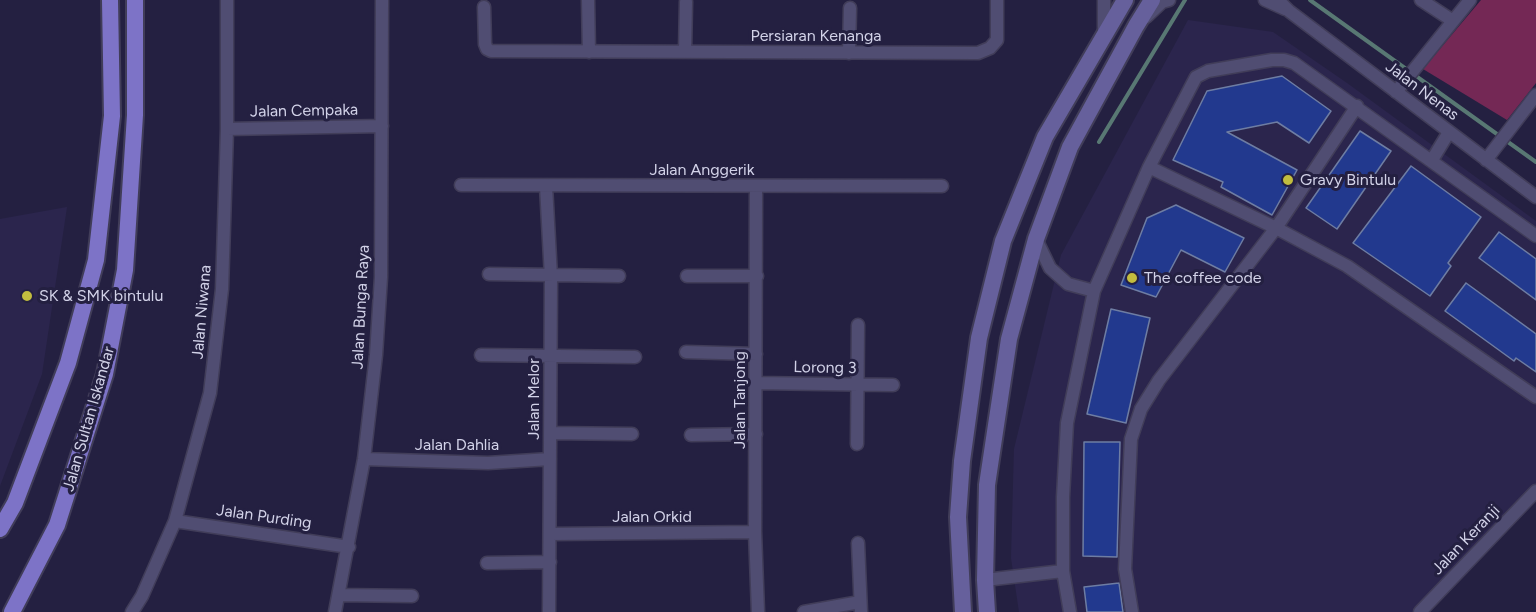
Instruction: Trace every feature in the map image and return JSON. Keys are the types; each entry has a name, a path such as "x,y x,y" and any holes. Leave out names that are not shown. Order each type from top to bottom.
{"main road":[{"path":"0,529 15,502 68,363 96,260 112,116 110,0"},
{"name":"Jalan Sultan Iskandar","path":"12,612 57,525 105,374 125,270 135,115 135,0"},
{"path":"963,612 958,517 962,462 979,338 1003,241 1045,137 1125,0"},
{"path":"987,612 985,580 987,485 1009,339 1036,239 1070,147 1152,0"}],"street":[{"name":"Jalan Niwana","path":"132,612 142,596 175,521 210,393 222,289 227,129 227,0"},
{"name":"Jalan Bunga Raya","path":"335,612 364,459 376,355 381,277 382,0"},
{"path":"588,0 589,52"},
{"name":"Persiaran Kenanga","path":"484,7 485,44 491,51 978,53 990,48 997,40 997,0"},
{"path":"1104,0 1104,35"},
{"path":"1136,26 1162,2 1169,0"},
{"name":"Jalan Nenas","path":"1265,0 1289,11"},
{"name":"Jalan Nenas","path":"1278,0 1289,11 1536,197"},
{"path":"1421,0 1453,21"},
{"path":"1396,92 1470,0"},
{"path":"685,52 686,2"},
{"path":"849,53 850,8"},
{"path":"1070,612 1064,571 1063,497 1067,423 1094,291 1149,167 1196,77 1208,71 1284,60 1294,63 1536,236"},
{"path":"1486,160 1536,96"},
{"path":"1132,612 1125,569 1131,439 1141,408 1276,228 1357,106"},
{"name":"Jalan Cempaka","path":"227,129 382,126"},
{"path":"1432,160 1449,132"},
{"path":"1149,167 1276,228 1347,266 1536,397"},
{"name":"Jalan Anggerik","path":"461,185 942,186"},
{"name":"Jalan Melor","path":"546,186 551,277 549,612"},
{"name":"Jalan Tanjong","path":"756,187 755,532 758,612"},
{"path":"1036,239 1050,268 1068,284 1094,291"},
{"path":"489,274 551,277 620,276"},
{"path":"687,276 757,276"},
{"path":"857,444 858,325"},
{"path":"686,352 756,354"},
{"path":"481,355 550,354 635,357"},
{"name":"Lorong 3","path":"756,383 893,385"},
{"path":"550,433 632,434"},
{"path":"691,435 756,434"},
{"name":"Jalan Dahlia","path":"364,459 488,463 550,459"},
{"name":"Jalan Keranji","path":"1420,612 1536,491"},
{"name":"Jalan Purding","path":"175,521 349,547"},
{"name":"Jalan Orkid","path":"550,534 755,532"},
{"path":"804,612 861,607 858,543"},
{"path":"487,563 549,562"},
{"path":"985,580 1064,571"},
{"path":"339,595 411,596"}],"shaded area":[{"path":"1481,0 1536,0 1536,83 1507,120 1423,69"},
{"path":"1188,20 1273,32 1536,221 1536,487 1417,612 1019,612 1011,558 1014,449 1061,255"},
{"name":"SK & SMK bintulu","path":"67,207 42,374 0,486 0,219"}],"building":[{"path":"1282,76 1331,111 1309,143 1277,122 1227,132 1297,170 1272,215 1221,187 1223,182 1173,160 1207,91"},
{"path":"1360,131 1391,151 1337,229 1306,208"},
{"path":"1411,166 1481,217 1448,263 1451,266 1430,296 1353,243"},
{"path":"1176,205 1244,238 1225,272 1181,250 1156,297 1121,285 1147,218"},
{"path":"1499,232 1536,259 1536,300 1479,258"},
{"path":"1466,283 1536,334 1536,372 1516,358 1514,361 1445,311"},
{"path":"1111,309 1150,318 1126,423 1087,414"},
{"path":"1084,442 1120,442 1117,557 1083,556"},
{"path":"1119,583 1123,612 1087,612 1084,587"}],"waterway":[{"path":"1099,142 1185,0"},
{"path":"1310,0 1536,162"}],"place":[{"name":"Gravy Bintulu","path":"1288,180"},
{"name":"The coffee code","path":"1132,278"},
{"name":"SK & SMK bintulu","path":"27,296"}]}
